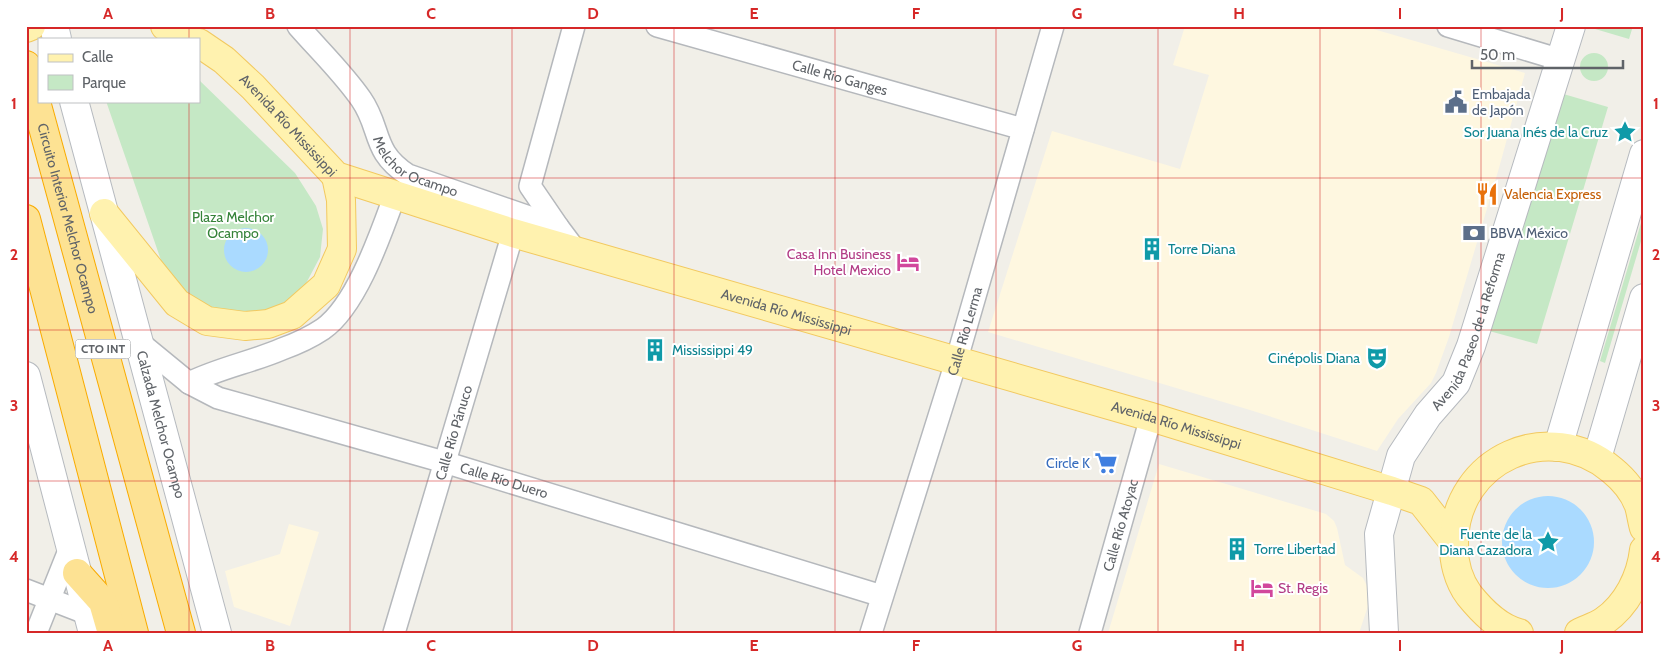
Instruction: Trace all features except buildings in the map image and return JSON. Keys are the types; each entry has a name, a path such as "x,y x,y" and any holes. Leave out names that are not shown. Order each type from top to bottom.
{"highway":[{"name":"Circuito Interior Melchor Ocampo","path":"26,65 181,633"},
{"name":"CTO INT","path":"26,219 134,633"},
{"path":"74,561 102,602 112,633"}],"main road":[{"path":"165,26 188,38"},
{"name":"Avenida Paseo de la Reforma","path":"1384,633 1379,534 1401,456 1428,415 1456,383 1471,346 1571,26"},
{"path":"26,28 53,30"},
{"name":"Avenida Río Mississippi","path":"200,44 224,60 253,87 332,172 395,195 513,233 1151,417 1421,501 1448,497 1475,482"},
{"name":"Calzada Melchor Ocampo","path":"74,102 218,632"},
{"path":"1558,447 1644,154"},
{"path":"104,213 177,303 207,321 245,326 268,324 292,315 326,286 342,249 341,200 332,172"},
{"path":"1597,458 1644,298"},
{"path":"26,376 91,623"},
{"path":"1507,630 1483,613 1463,587 1453,556 1454,523 1465,494 1484,470 1510,454 1540,446 1571,448 1597,458 1623,479 1639,505 1644,528"},
{"path":"1421,501 1454,543"},
{"path":"1579,633 1605,621 1636,595 1644,550"}],"street":[{"name":"Melchor Ocampo","path":"298,26 362,100 384,154 393,165 408,175 558,227"},
{"path":"574,26 530,186 576,251"},
{"name":"Calle Río Ganges","path":"657,26 1023,129"},
{"name":"Calle Río Lerma","path":"871,633 956,362 1053,26"},
{"path":"1448,26 1561,60"},
{"path":"189,383 208,373 281,350 325,328 344,306 367,265 395,195"},
{"name":"Calle Río Pánuco","path":"394,633 513,233"},
{"name":"Calle Río Duero","path":"139,342 189,383 218,398 444,462 882,596"},
{"name":"Calle Río Atoyac","path":"1090,633 1151,417"},
{"path":"36,633 50,598 74,561"},
{"path":"26,590 50,598 91,623"}],"shaded area":[{"path":"1185,26 1363,26 1525,73 1449,337 1436,373 1431,383 1398,419 1377,451 1250,410 988,332 1052,131 1180,169 1209,75 1173,65"},
{"name":"Torre Libertad","path":"1159,464 1326,514 1334,521 1337,528 1345,565 1363,578 1367,586 1368,606 1359,633 1108,633"},
{"path":"289,524 319,532 290,626 234,607 225,571 280,554"}],"green space":[{"path":"1585,26 1633,26 1629,39"},
{"path":"1594,53 1604,57 1608,67 1604,77 1594,81 1584,77 1580,67 1584,57"},
{"name":"Plaza Melchor Ocampo","path":"200,81 295,173 316,206 323,229 320,257 302,291 271,312 219,312 192,299 164,269 106,102 200,102"},
{"path":"1560,93 1608,107 1537,344 1489,331"},
{"path":"1644,213 1644,231 1605,363 1600,361"}],"water":[{"path":"250,228 262,234 267,242 267,258 262,266 254,271 242,272 230,266 225,258 224,246 230,234 238,229"},
{"name":"Fuente de la Diana Cazadora","path":"1548,496 1565,500 1580,510 1590,525 1594,542 1590,559 1580,574 1565,584 1548,588 1531,584 1516,574 1506,559 1502,542 1506,525 1516,510 1531,500"}],"place":[{"name":"Embajada de Japón","path":"1456,102"},
{"name":"Sor Juana Inés de la Cruz","path":"1625,132"},
{"name":"Valencia Express","path":"1487,194"},
{"name":"BBVA México","path":"1474,233"},
{"name":"Torre Diana","path":"1152,249"},
{"name":"Casa Inn Business Hotel Mexico","path":"908,262"},
{"name":"Mississippi 49","path":"655,350"},
{"name":"Cinépolis Diana","path":"1377,358"},
{"name":"Circle K","path":"1106,463"},
{"name":"Fuente de la Diana Cazadora","path":"1548,542"},
{"name":"Torre Libertad","path":"1237,549"},
{"name":"St. Regis","path":"1262,588"}]}
